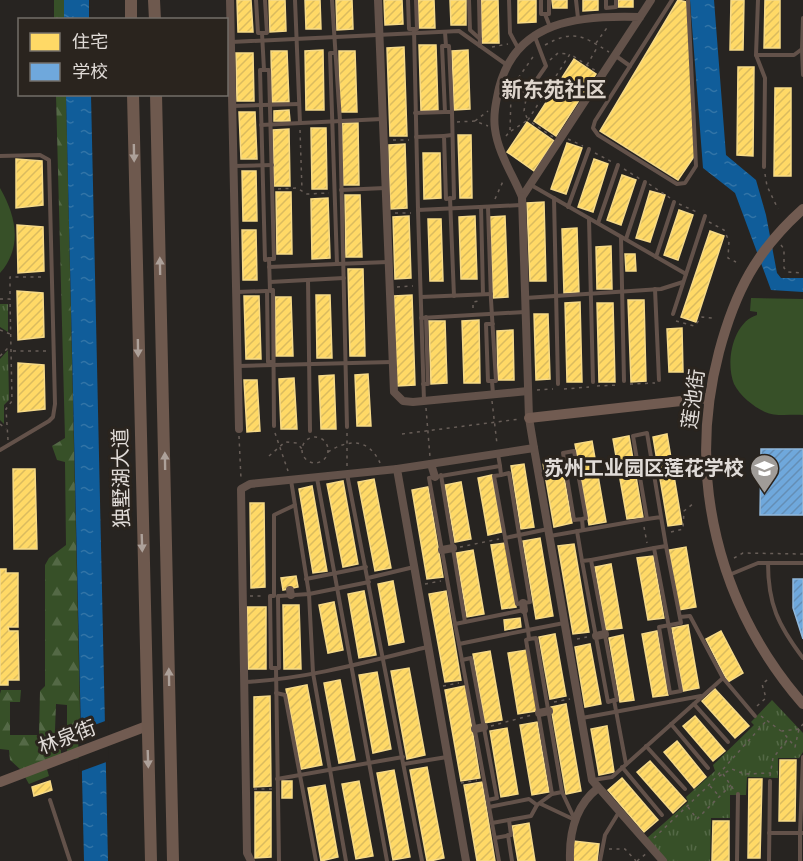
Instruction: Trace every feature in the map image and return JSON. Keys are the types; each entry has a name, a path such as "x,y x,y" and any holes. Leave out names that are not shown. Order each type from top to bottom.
{"main road":[{"path":"131,0 131,18"},
{"path":"154,0 154,18"},
{"name":"独墅湖大道","path":"133,96 151,861"},
{"path":"156,96 173,861"},
{"name":"莲池街","path":"802,212 753,264 728,324 708,398 705,451 708,493 720,553 728,576 750,629 772,666 803,704"},
{"path":"529,418 708,398"},
{"name":"林泉街","path":"0,782 147,726"}],"street":[{"path":"230,0 239,429"},
{"path":"378,0 392,362 397,397 407,402 528,391"},
{"path":"522,201 530,185 651,0"},
{"path":"613,17 614,4"},
{"path":"640,17 578,18 550,28 516,45 499,87 494,128 522,201 529,418 592,780 663,861"},
{"path":"251,861 248,853 241,489 250,484 397,469 534,448"},
{"path":"431,464 438,476"},
{"path":"397,469 466,861"},
{"path":"442,550 453,548"},
{"path":"538,713 548,707"},
{"path":"475,729 484,727"},
{"path":"570,861 575,820 585,801 598,788"}],"lane":[{"path":"256,0 258,33 267,33 265,0"},
{"path":"295,0 300,123"},
{"path":"332,0 340,121 347,427"},
{"path":"408,0 409,29 414,31"},
{"path":"417,0 417,29 414,31 415,113 420,286 424,317 424,401"},
{"path":"469,0 470,30 480,39"},
{"path":"479,0 480,46"},
{"path":"509,0 510,33 516,45"},
{"path":"541,0 541,14 545,14 550,28"},
{"path":"545,14 549,14 549,0"},
{"path":"576,0 578,18"},
{"path":"606,0 606,8 614,4"},
{"path":"672,0 595,121 595,133 677,184 685,183 696,166 688,0"},
{"path":"758,0 756,55 765,78 764,168"},
{"path":"803,18 803,75"},
{"path":"231,42 414,31 459,31 507,65"},
{"path":"445,32 446,46"},
{"path":"262,33 264,70"},
{"path":"499,87 528,92 547,63 534,36"},
{"path":"445,112 442,46 446,46"},
{"path":"444,136 446,199 454,198 450,46 446,46"},
{"path":"756,55 794,55 802,49"},
{"path":"334,53 330,53 337,264"},
{"path":"615,55 630,66"},
{"path":"260,70 269,70 270,105 274,259 265,260 260,70"},
{"path":"232,106 299,104"},
{"path":"415,113 452,112"},
{"path":"261,125 382,119"},
{"path":"416,138 452,135"},
{"path":"568,207 589,149"},
{"path":"0,156 40,155 49,160 54,350 53,417 0,450"},
{"path":"234,166 272,165"},
{"path":"598,223 618,165"},
{"path":"624,381 624,238 645,182"},
{"path":"530,185 686,274"},
{"path":"341,190 385,188"},
{"path":"450,198 454,296"},
{"path":"554,198 558,384"},
{"path":"418,211 490,207 522,201"},
{"path":"656,257 674,202"},
{"path":"481,207 481,294"},
{"path":"490,207 491,294 496,381 492,381"},
{"path":"673,314 705,216"},
{"path":"589,218 593,382"},
{"path":"269,259 268,362 272,364 274,426"},
{"path":"269,267 388,262"},
{"path":"270,282 344,278"},
{"path":"308,280 310,432"},
{"path":"524,298 655,289 683,282"},
{"path":"655,289 658,380"},
{"path":"237,292 268,291"},
{"path":"421,297 491,294"},
{"path":"424,317 525,312"},
{"path":"492,381 488,381 486,324 494,324"},
{"path":"239,366 392,362"},
{"path":"492,381 492,394"},
{"path":"645,520 633,436 647,434 681,623 669,625 659,627 670,693 681,692 669,625 654,548"},
{"path":"574,451 586,518 582,519 574,520 563,453 574,451"},
{"path":"498,454 501,475"},
{"path":"499,861 429,478 500,466"},
{"path":"455,624 524,607 530,602 509,473 495,476 517,604 524,607"},
{"path":"347,474 422,861"},
{"path":"438,476 465,622"},
{"path":"317,477 387,861"},
{"path":"291,480 309,594 313,673 346,861"},
{"path":"276,668 271,668 274,515 295,505"},
{"path":"506,538 549,532 578,531 662,517"},
{"path":"582,519 584,530"},
{"path":"578,531 582,561 601,635 617,700 608,702 601,635 591,560"},
{"path":"582,561 666,546"},
{"path":"728,576 758,563 803,563"},
{"path":"768,563 768,588 772,606 803,658"},
{"path":"306,579 366,567"},
{"path":"274,596 291,592 309,594 338,588 414,567"},
{"path":"274,596 279,668 276,668 279,861"},
{"path":"524,607 529,639 526,640 552,794"},
{"path":"680,617 690,616 723,678 755,716"},
{"path":"459,644 564,623"},
{"path":"529,639 536,638 562,792 575,820"},
{"path":"245,682 276,680 313,673 428,647"},
{"path":"462,660 471,658 484,727 496,798 488,800"},
{"path":"592,780 612,777 723,678"},
{"path":"676,692 677,701"},
{"path":"276,693 285,695 316,861"},
{"path":"580,719 702,696"},
{"path":"614,700 626,764"},
{"path":"694,704 728,742"},
{"path":"671,724 708,768"},
{"path":"646,746 685,789"},
{"path":"277,778 403,757"},
{"path":"404,764 447,757"},
{"path":"800,861 803,757"},
{"path":"622,767 662,815"},
{"path":"769,861 770,781"},
{"path":"492,823 531,816 539,804 552,794 562,792"},
{"path":"737,861 738,794"},
{"path":"489,807 529,799 575,820"},
{"path":"50,800 70,861"},
{"path":"600,861 605,835 619,813"},
{"path":"509,820 511,835 508,836 512,861"},
{"path":"770,833 802,833"},
{"path":"495,838 508,836"}],"path":[{"path":"586,64 613,17"},
{"path":"480,46 516,45"},
{"path":"547,63 558,53 570,54 602,75"},
{"path":"510,131 528,120 570,54"},
{"path":"528,92 524,111 528,120 560,139 589,149 664,192 674,202 705,216 724,230 729,242 728,258 736,262"},
{"path":"474,121 495,107"},
{"path":"452,123 474,121 494,128"},
{"path":"300,123 302,190"},
{"path":"383,140 416,138"},
{"path":"490,207 509,167"},
{"path":"764,168 767,186 778,209"},
{"path":"273,189 297,188 307,194 335,193"},
{"path":"386,213 418,211"},
{"path":"776,239 784,249 784,268 788,272 803,273"},
{"path":"8,446 6,409 12,401 10,278 52,277"},
{"path":"389,288 420,286"},
{"path":"473,315 473,302 480,302 481,294"},
{"path":"0,299 10,299"},
{"path":"673,314 673,319 694,326 702,317 712,318"},
{"path":"0,330 11,334"},
{"path":"0,356 11,345"},
{"path":"11,351 54,350"},
{"path":"492,394 498,454"},
{"path":"424,401 431,464"},
{"path":"402,434 529,418"},
{"path":"0,423 7,429"},
{"path":"274,426 275,436 291,480"},
{"path":"347,427 347,474"},
{"path":"239,429 241,489"},
{"path":"302,450 306,441 318,437 325,441 327,453"},
{"path":"270,456 280,445 293,442 302,450 307,460 319,462 327,453 347,442 364,444 372,450 383,470"},
{"path":"664,534 683,529 684,511 694,503"},
{"path":"645,520 648,549"},
{"path":"453,548 506,538"},
{"path":"733,558 743,553 803,554"},
{"path":"417,586 447,579"},
{"path":"244,597 274,596"},
{"path":"567,641 601,635"},
{"path":"750,711 765,698 762,684 771,678"},
{"path":"435,687 466,682"},
{"path":"548,707 577,697"},
{"path":"484,727 538,713"},
{"path":"755,716 767,720 782,731 795,747 799,729 803,724"},
{"path":"722,772 767,720"},
{"path":"782,731 799,729"},
{"path":"770,781 774,755 789,738"},
{"path":"728,742 738,752"},
{"path":"601,850 625,849 636,861 717,775 732,769 744,774 771,773"},
{"path":"722,772 738,794"},
{"path":"452,785 484,779"},
{"path":"709,784 720,796"},
{"path":"687,806 697,819 731,786"},
{"path":"247,789 278,789"},
{"path":"685,789 693,800"}],"green space":[{"path":"54,0 64,0 64,18 54,18"},
{"path":"56,96 66,96 81,758 67,759 67,705 56,704 55,730 61,730 61,754 46,766 49,776 29,784 21,770 10,760 9,750 0,749 0,694 1,690 21,690 20,702 10,702 10,735 39,735 40,691 45,686 45,565 49,558 66,545 65,462 57,460 52,446 65,438"},
{"path":"0,188 10,209 15,231 12,253 0,273"},
{"path":"751,298 803,299 803,415 769,414 748,401 734,384 730,365 733,344 742,326 757,315 757,312 750,311"},
{"path":"0,304 8,304 8,332 0,327"},
{"path":"8,350 9,400 4,405 4,424 0,420 0,359"},
{"path":"772,700 803,733 803,752 799,758 778,758 778,778 747,777 746,795 730,795 730,818 711,818 710,861 667,861 647,838 688,802 686,797 715,771 713,765 754,725 751,722"}],"water":[{"path":"64,0 89,0 89,18 64,18"},
{"path":"690,0 714,0 726,155 756,180 766,215 777,273 781,278 803,278 803,292 771,290 735,193 703,168"},
{"path":"66,96 91,96 108,861 84,861"}],"pier":[{"path":"108,720 109,761 79,772 78,731"}],"building: 住宅":[{"path":"237,0 251,0 253,32 238,32"},
{"path":"269,0 285,0 286,31 270,32"},
{"path":"305,0 320,0 321,29 306,29"},
{"path":"336,0 352,0 353,29 337,30"},
{"path":"384,0 402,0 403,24 385,25"},
{"path":"418,0 434,0 435,28 419,28"},
{"path":"450,0 466,0 466,25 451,25"},
{"path":"481,0 498,0 499,43 482,43"},
{"path":"518,0 536,0 536,22 518,23"},
{"path":"552,0 567,0 567,8 553,8"},
{"path":"583,0 598,0 598,10 583,11"},
{"path":"618,0 633,0 633,7 618,7"},
{"path":"678,0 687,2 695,155 678,180 600,131"},
{"path":"731,0 744,0 743,50 730,50"},
{"path":"765,0 780,0 780,48 764,48"},
{"path":"419,45 436,45 438,110 421,111"},
{"path":"404,47 407,136 390,136 387,48"},
{"path":"323,50 324,110 306,110 305,51"},
{"path":"468,50 470,109 454,110 452,51"},
{"path":"271,51 287,51 289,102 272,102"},
{"path":"339,51 355,51 357,112 340,112"},
{"path":"236,53 253,53 254,101 237,101"},
{"path":"574,59 596,74 556,136 534,121"},
{"path":"738,67 754,67 753,156 737,155"},
{"path":"775,88 791,88 791,176 774,176"},
{"path":"289,110 290,121 274,121 274,111"},
{"path":"239,112 255,112 257,159 241,159"},
{"path":"527,122 554,141 534,171 507,152"},
{"path":"342,123 358,123 359,185 343,185"},
{"path":"311,128 326,128 327,189 312,189"},
{"path":"289,129 290,186 274,186 273,130"},
{"path":"458,135 471,135 472,198 460,198"},
{"path":"567,143 582,148 566,194 551,189"},
{"path":"405,144 407,208 390,209 389,145"},
{"path":"423,153 440,153 441,198 424,199"},
{"path":"16,159 42,161 43,205 16,208"},
{"path":"594,159 608,164 593,212 578,207"},
{"path":"242,171 256,171 257,221 243,221"},
{"path":"622,175 636,180 621,225 607,220"},
{"path":"650,191 665,195 650,242 636,238"},
{"path":"276,192 291,192 292,254 277,254"},
{"path":"345,195 360,195 362,257 346,257"},
{"path":"328,198 330,258 312,259 311,199"},
{"path":"544,202 546,281 530,281 527,203"},
{"path":"679,210 693,215 678,260 664,255"},
{"path":"409,216 411,278 395,279 393,217"},
{"path":"475,216 477,279 461,279 459,217"},
{"path":"505,216 508,297 493,298 490,217"},
{"path":"428,219 441,219 443,281 430,281"},
{"path":"17,225 43,227 44,271 18,273"},
{"path":"577,228 579,292 564,293 562,229"},
{"path":"242,230 256,230 257,280 243,280"},
{"path":"710,231 724,236 696,322 681,317"},
{"path":"611,246 612,289 597,289 596,247"},
{"path":"625,254 635,254 636,271 626,271"},
{"path":"348,269 363,269 365,356 350,356"},
{"path":"17,291 43,293 44,337 18,340"},
{"path":"316,295 330,295 332,358 317,358"},
{"path":"412,295 415,385 397,386 394,296"},
{"path":"244,296 259,296 261,359 246,359"},
{"path":"275,297 291,297 293,356 276,356"},
{"path":"628,300 644,300 646,381 631,382"},
{"path":"580,302 582,382 567,382 565,303"},
{"path":"597,303 613,303 615,382 599,382"},
{"path":"534,314 548,314 550,379 536,380"},
{"path":"479,320 480,383 464,383 462,321"},
{"path":"429,321 445,321 447,383 431,384"},
{"path":"682,328 683,372 669,372 667,329"},
{"path":"513,330 514,380 498,380 497,331"},
{"path":"18,363 44,365 45,409 18,412"},
{"path":"368,374 371,426 357,426 355,375"},
{"path":"334,375 336,429 321,429 319,376"},
{"path":"294,378 297,429 281,429 279,379"},
{"path":"244,380 257,380 260,431 247,432"},
{"path":"667,434 682,524 668,526 653,437"},
{"path":"629,436 643,517 627,519 613,439"},
{"path":"592,441 606,522 589,525 575,444"},
{"path":"561,460 572,523 554,527 543,463"},
{"path":"524,464 534,527 521,529 511,466"},
{"path":"13,469 35,469 37,549 14,549"},
{"path":"492,475 502,532 488,535 478,478"},
{"path":"374,479 391,568 375,571 358,482"},
{"path":"343,481 358,564 343,567 327,484"},
{"path":"461,482 471,539 455,542 445,485"},
{"path":"312,486 327,571 313,573 299,489"},
{"path":"428,487 443,577 427,579 412,490"},
{"path":"250,503 264,503 265,587 251,588"},
{"path":"540,538 553,616 536,619 523,541"},
{"path":"505,543 516,607 502,609 491,545"},
{"path":"574,544 589,632 573,634 558,546"},
{"path":"686,547 696,607 679,610 669,550"},
{"path":"473,550 484,614 467,617 456,553"},
{"path":"653,556 664,618 648,620 637,558"},
{"path":"611,564 622,628 606,630 595,567"},
{"path":"0,569 6,569 6,573 18,573 18,627 8,627 9,631 18,631 19,680 8,680 8,685 0,685"},
{"path":"296,576 298,587 283,590 281,578"},
{"path":"393,581 404,642 389,645 378,584"},
{"path":"364,591 376,655 359,658 348,594"},
{"path":"446,591 461,680 445,682 429,594"},
{"path":"334,602 343,650 328,653 319,605"},
{"path":"283,605 299,605 301,669 284,669"},
{"path":"247,607 266,607 266,669 248,669"},
{"path":"520,618 521,627 505,630 504,620"},
{"path":"688,625 699,688 683,691 672,628"},
{"path":"657,631 668,695 653,697 642,634"},
{"path":"721,631 743,673 728,682 706,639"},
{"path":"555,634 566,696 550,699 539,637"},
{"path":"623,635 634,700 620,702 609,638"},
{"path":"590,644 601,704 585,707 575,647"},
{"path":"527,650 537,711 518,714 508,653"},
{"path":"490,651 502,720 485,723 473,654"},
{"path":"409,668 425,755 407,759 391,671"},
{"path":"377,672 391,749 373,753 359,675"},
{"path":"340,680 355,760 339,763 324,683"},
{"path":"307,685 322,765 301,769 286,689"},
{"path":"465,686 480,778 461,781 445,690"},
{"path":"715,689 749,726 735,738 702,701"},
{"path":"270,696 271,786 254,787 254,697"},
{"path":"566,704 581,791 566,794 551,707"},
{"path":"695,716 725,751 713,761 683,726"},
{"path":"537,722 549,792 532,795 520,725"},
{"path":"607,726 614,772 599,775 591,729"},
{"path":"507,728 518,794 501,797 490,731"},
{"path":"677,741 706,777 694,788 664,752"},
{"path":"780,760 796,760 795,821 779,821"},
{"path":"650,761 686,801 673,813 637,772"},
{"path":"427,767 444,858 430,861 427,861 410,770"},
{"path":"394,770 410,857 393,860 377,773"},
{"path":"622,778 658,820 644,832 608,790"},
{"path":"749,779 762,779 760,858 748,858"},
{"path":"50,781 52,790 34,796 32,787"},
{"path":"282,781 292,781 292,798 282,798"},
{"path":"359,781 373,856 356,859 342,784"},
{"path":"482,782 495,861 477,861 464,785"},
{"path":"325,785 338,857 321,861 308,788"},
{"path":"255,792 271,792 271,857 255,858"},
{"path":"713,821 729,821 729,861 712,861"},
{"path":"529,823 535,861 518,861 512,826"},
{"path":"573,841 599,844 597,861 572,861"}],"building: 学校":[{"path":"761,449 803,449 803,515 760,515"},
{"path":"793,579 803,579 803,639 793,608"}],"place":[{"name":"苏州工业园区莲花学校","path":"765,494"}],"district":[{"name":"新东苑社区","path":"554,89"}]}
